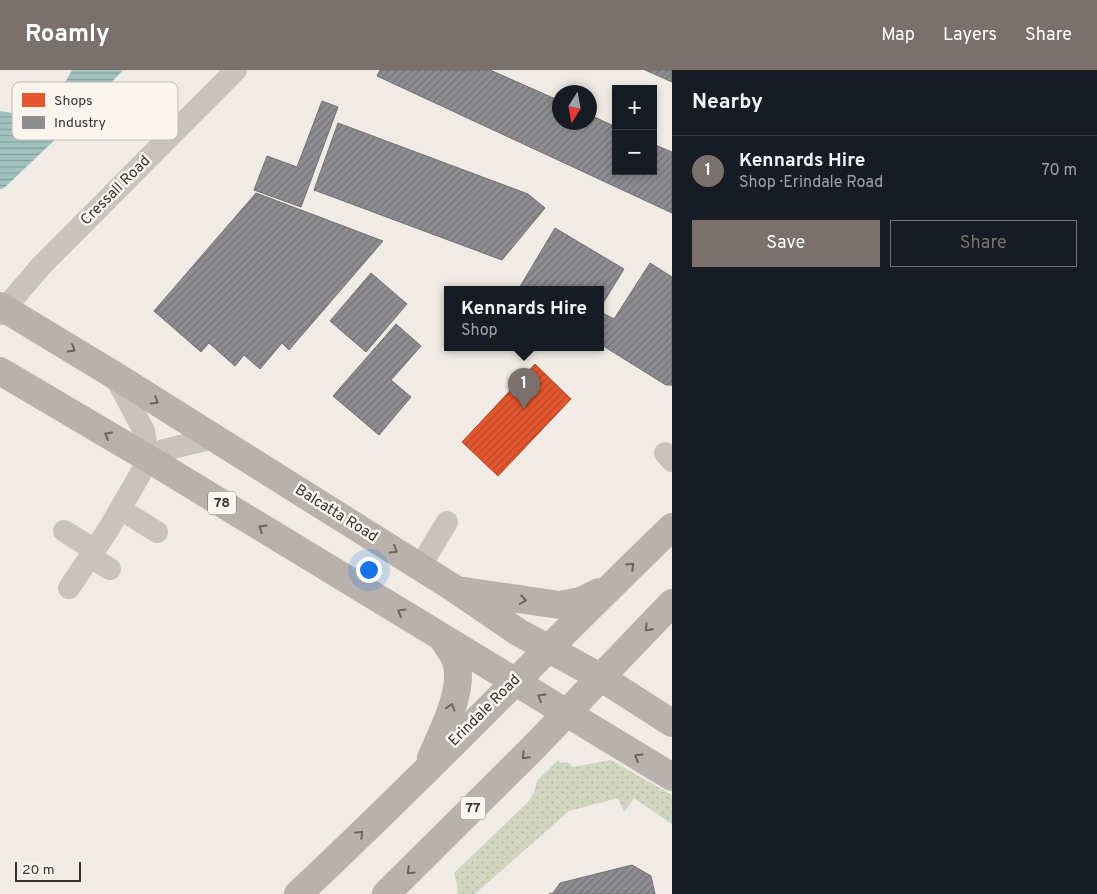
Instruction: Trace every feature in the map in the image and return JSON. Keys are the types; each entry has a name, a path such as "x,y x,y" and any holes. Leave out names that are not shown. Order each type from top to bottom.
{"main road":[{"name":"Balcatta Road","path":"1,310 114,375 457,590 518,632 600,677 672,722"},
{"name":"78","path":"0,371 566,712"},
{"name":"Erindale Road","path":"298,894 672,527"},
{"path":"457,590 559,605 581,601 609,587"},
{"name":"77","path":"386,894 532,749 672,603"},
{"path":"427,769 450,711 456,689 456,660 442,638"},
{"path":"566,712 672,778"}],"street":[{"name":"Cressall Road","path":"178,128 236,70"},
{"name":"Cressall Road","path":"1,310 41,266 166,140"},
{"path":"114,375 144,431 149,460"},
{"path":"69,588 93,553 149,460 164,450 214,438"},
{"path":"120,509 157,532"},
{"path":"420,567 447,522"},
{"path":"64,531 93,553 110,569"}],"green space":[{"path":"558,760 561,763 567,762 573,767 611,760 672,795 672,824 634,798 624,812 618,798 569,811 475,894 457,894 458,888 454,873 529,801 537,781"}],"water":[{"path":"72,70 123,70 112,82 65,82"},
{"path":"0,111 12,113 12,140 55,140 4,188 0,189"}],"building: Shops":[{"path":"535,364 571,399 498,476 462,442"}],"building: Industry":[{"path":"380,70 490,70 552,97 552,130 597,130 597,118 612,125 612,175 657,175 657,146 672,152 672,213 377,76"},
{"path":"645,70 672,70 672,82"},
{"path":"322,101 338,107 301,207 254,190 267,156 297,167"},
{"path":"338,123 528,194 545,208 502,260 314,190"},
{"path":"256,193 383,241 289,350 282,343 260,369 244,355 235,366 209,343 201,352 154,311"},
{"path":"555,228 624,269 604,302 604,286 520,286"},
{"path":"650,263 672,277 672,385 666,385 604,346 604,314 614,319"},
{"path":"371,273 407,304 366,352 330,321"},
{"path":"396,324 421,346 391,380 411,397 379,435 333,396"},
{"path":"632,865 651,876 655,894 549,894 553,893 560,883"}],"place":[{"name":"Kennards Hire","path":"524,409"}]}
